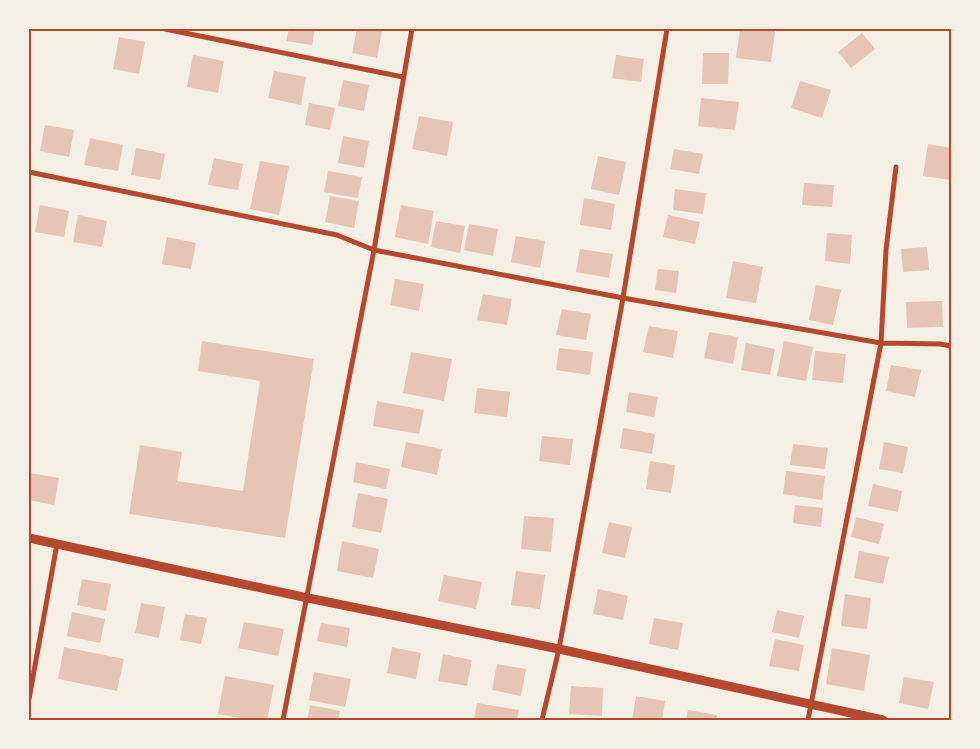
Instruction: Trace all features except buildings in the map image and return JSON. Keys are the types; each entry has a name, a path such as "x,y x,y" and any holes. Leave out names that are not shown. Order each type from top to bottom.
{"street":[{"path":"165,29 403,77"},
{"path":"283,720 374,250 412,29"},
{"path":"542,720 559,649 624,298 667,29"},
{"path":"808,720 882,343 886,250 896,167"},
{"path":"29,172 337,235 374,250 624,298 882,343 940,344 951,346"},
{"path":"29,538 308,598 559,649 883,720"},
{"path":"29,699 57,544"}]}
